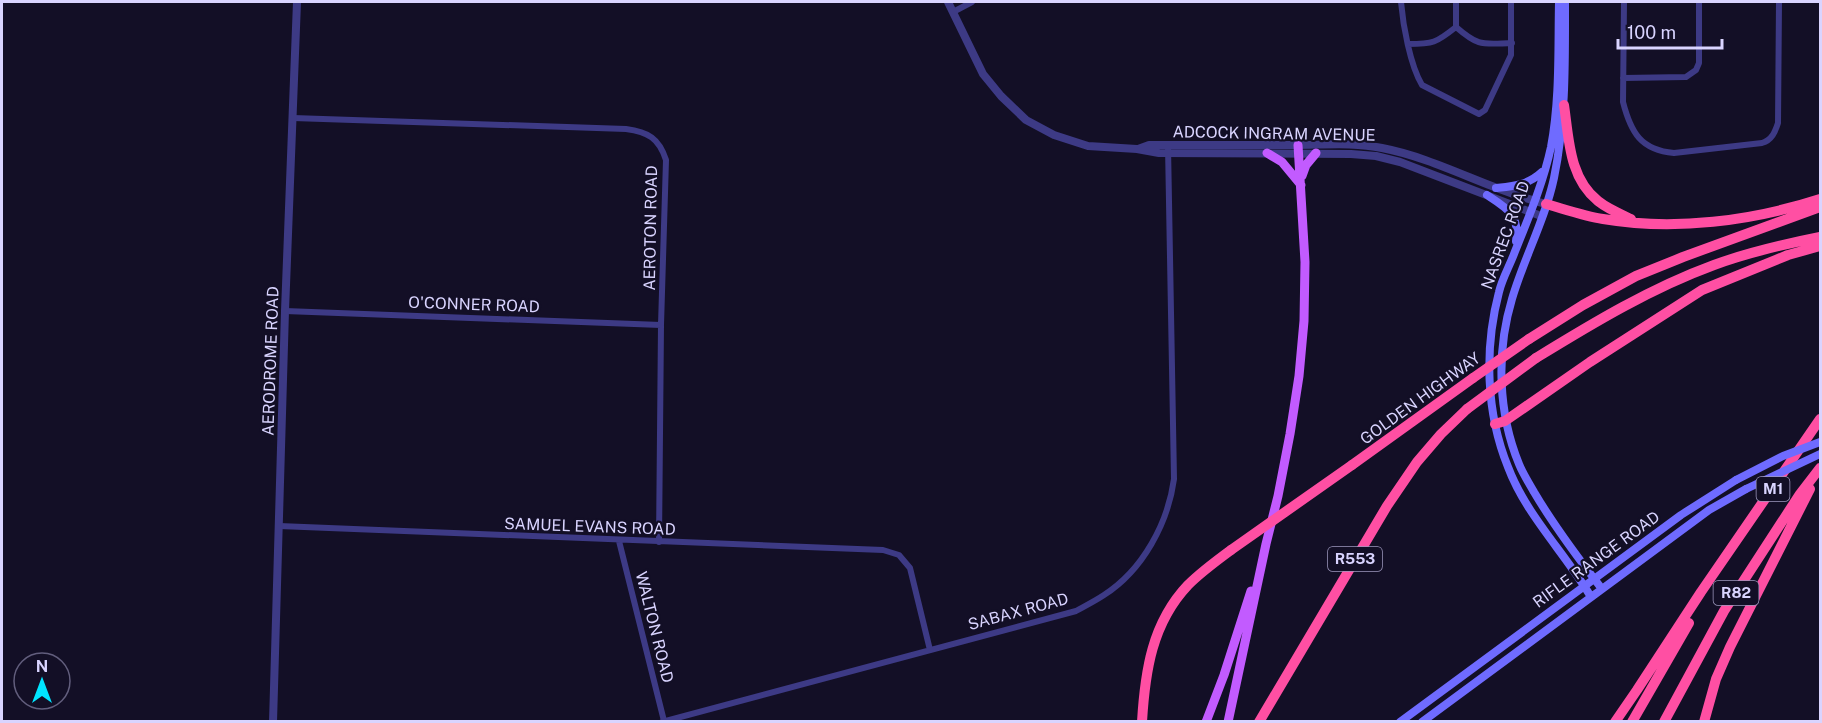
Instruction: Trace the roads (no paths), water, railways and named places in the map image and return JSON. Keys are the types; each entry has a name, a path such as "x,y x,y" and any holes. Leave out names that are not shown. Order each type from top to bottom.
{"highway":[{"path":"1564,105 1572,158 1581,184 1598,201 1638,223"},
{"path":"1540,202 1602,219 1678,224 1737,219 1821,199"},
{"name":"GOLDEN HIGHWAY","path":"1142,722 1145,679 1156,635 1166,616 1189,585 1231,550 1473,378 1583,304 1636,276 1821,207"},
{"name":"R553","path":"1259,722 1387,506 1417,462 1467,409 1536,358 1640,297 1714,265 1777,246 1821,237"},
{"path":"1500,423 1702,290 1779,259 1821,246"},
{"name":"M1","path":"1726,558 1821,420"},
{"path":"1704,722 1716,679 1730,647 1819,470"},
{"name":"R82","path":"1664,722 1724,611 1800,494 1819,470"},
{"path":"1614,722 1726,558"},
{"name":"R82","path":"1632,722 1726,558"}],"main road":[{"name":"NASREC ROAD","path":"1559,2 1557,93 1551,146 1540,202 1541,216 1511,300 1505,332 1501,376 1500,446 1508,469 1526,504 1591,597"},
{"name":"NASREC ROAD","path":"1565,2 1564,105 1553,181 1540,202 1530,212 1499,291 1489,359 1490,386 1500,423 1520,466 1547,513 1602,589"},
{"path":"1228,722 1278,496 1299,376 1304,321 1305,262 1298,149"},
{"path":"1267,153 1282,162 1301,184"},
{"path":"1301,184 1306,165 1316,153"},
{"path":"1496,188 1526,184 1545,169"},
{"path":"1487,195 1507,208 1513,216 1517,231 1514,254"},
{"name":"RIFLE RANGE ROAD","path":"1400,722 1681,515 1736,480 1783,456 1821,442"},
{"name":"RIFLE RANGE ROAD","path":"1422,722 1722,502 1821,454"},
{"path":"1206,722 1224,675 1266,544"},
{"path":"1578,556 1595,569 1608,569"},
{"path":"1567,598 1574,584 1571,567"}],"street":[{"name":"AERODROME ROAD","path":"273,722 297,2"},
{"name":"ADCOCK INGRAM AVENUE","path":"948,2 983,74 1000,96 1026,120 1069,141 1106,148 1137,149 1149,145 1168,150 1267,153 1340,144 1378,147 1404,152 1496,188 1540,202"},
{"path":"953,12 972,2"},
{"path":"1401,2 1402,20 1408,44 1422,85 1479,114 1485,110 1511,55 1511,2"},
{"path":"1408,44 1434,42 1456,27 1456,2"},
{"path":"1624,2 1623,102 1625,109 1635,135 1644,143 1665,152 1674,153 1767,141 1773,134 1778,123 1779,2"},
{"path":"1623,78 1686,77 1693,74 1699,63 1699,2"},
{"path":"1456,27 1476,42 1512,43"},
{"name":"AEROTON ROAD","path":"292,118 626,129 648,134 662,147 666,160 661,325 659,542"},
{"name":"ADCOCK INGRAM AVENUE","path":"1168,150 1298,149 1316,153 1351,154 1392,160 1541,216"},
{"name":"SABAX ROAD","path":"663,721 1076,611 1105,595 1126,577 1148,550 1158,532 1168,511 1174,478 1168,150"},
{"name":"O'CONNER ROAD","path":"285,311 661,325"},
{"name":"SAMUEL EVANS ROAD","path":"279,526 883,550 899,555 910,568 930,650"},
{"name":"WALTON ROAD","path":"619,541 663,721"}]}
